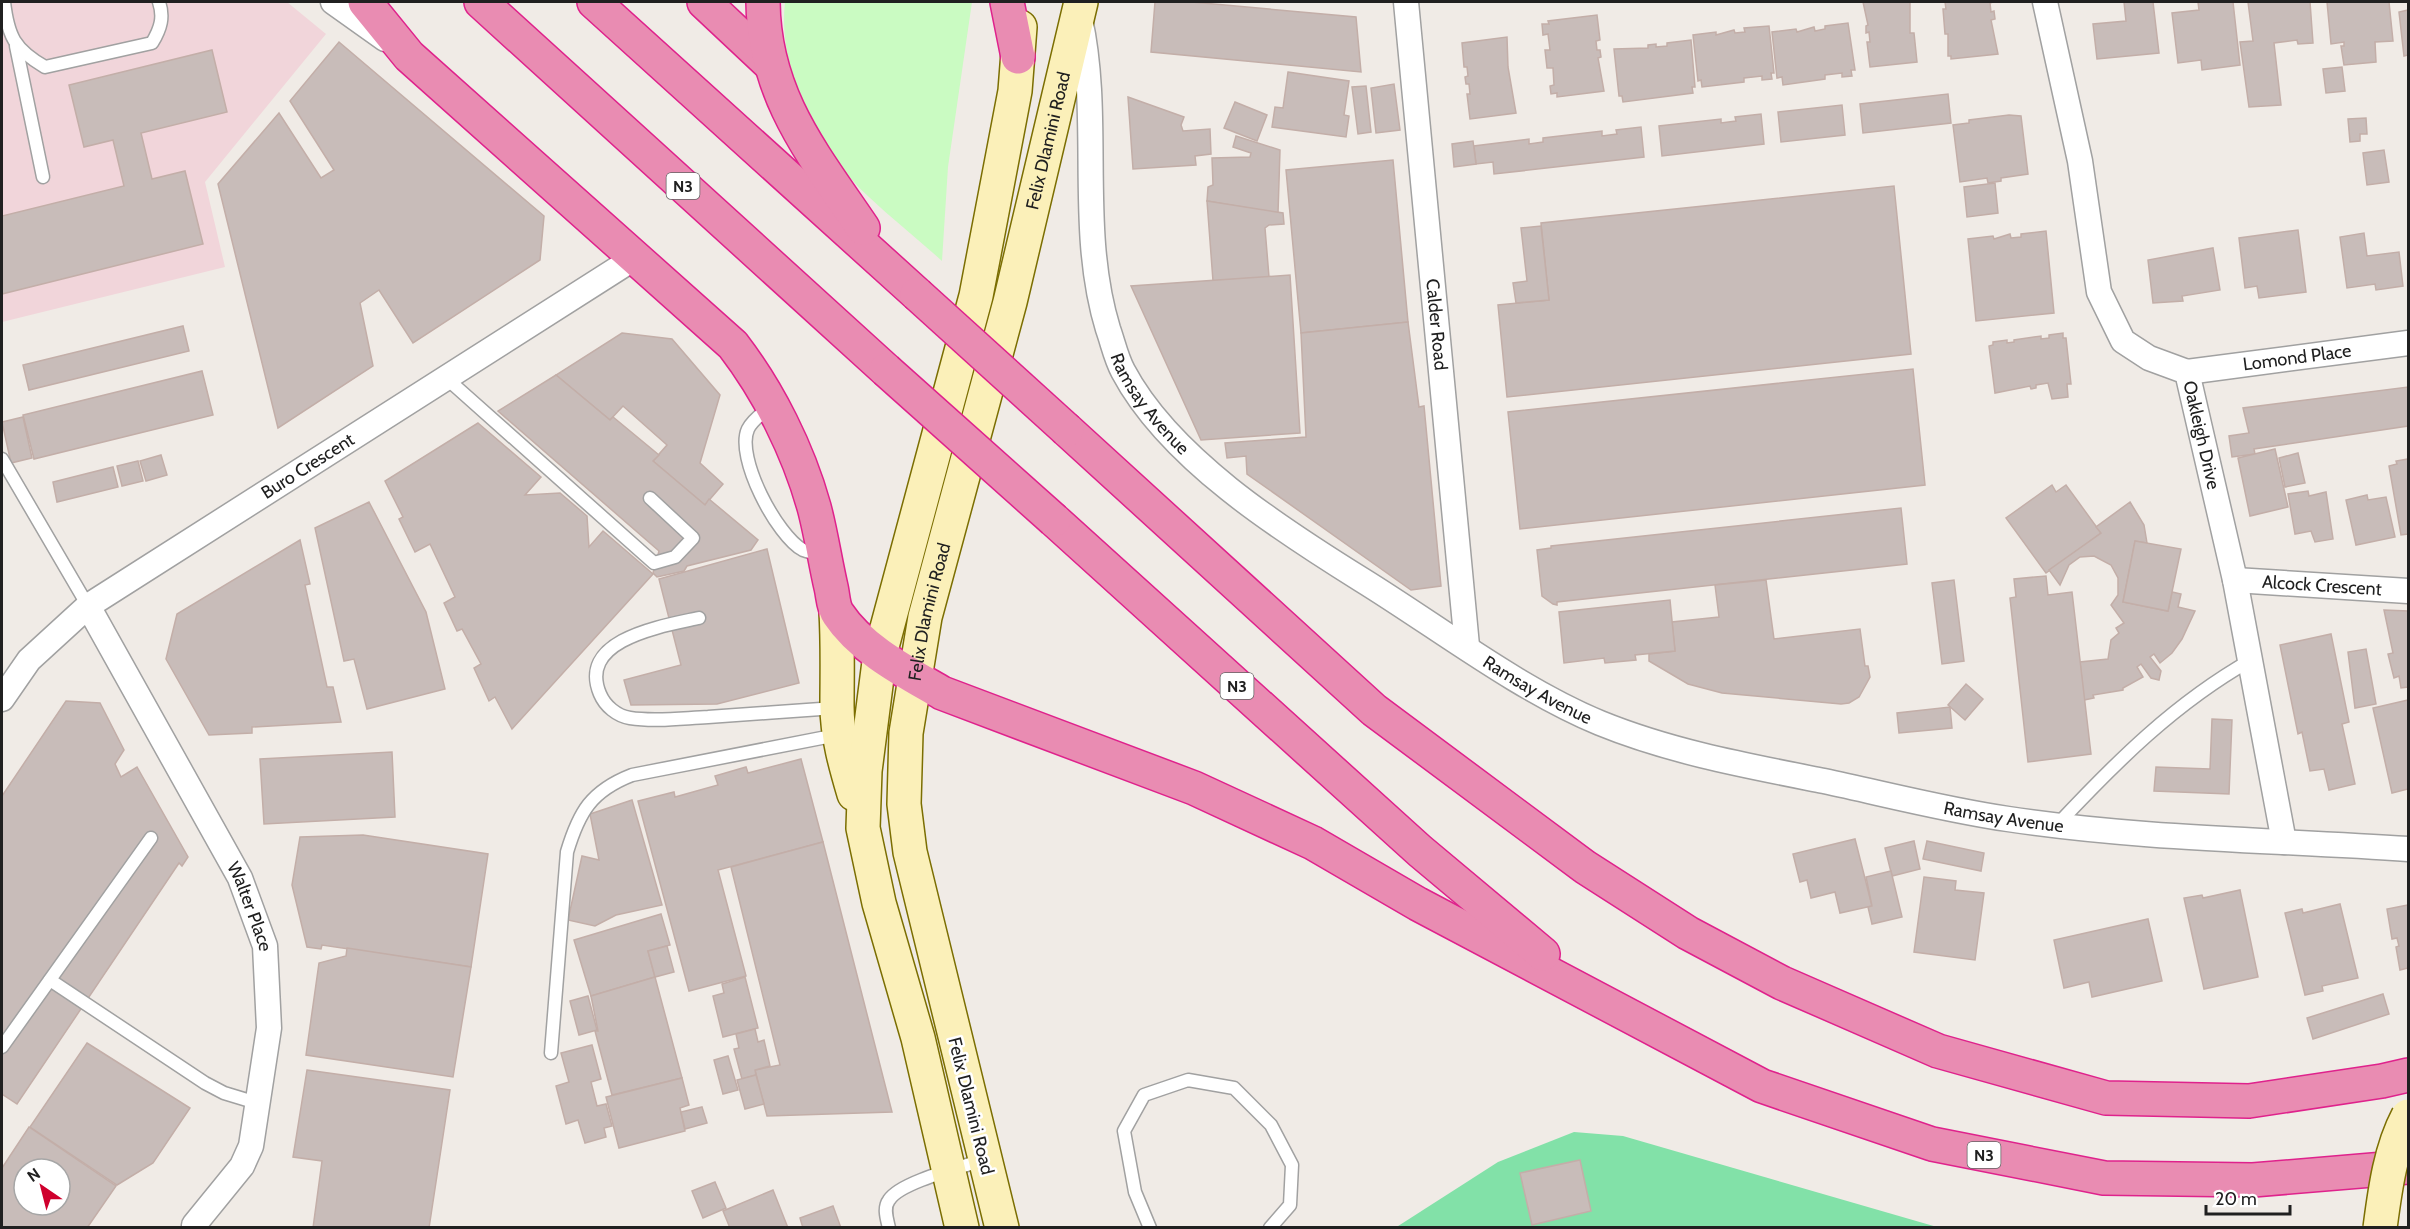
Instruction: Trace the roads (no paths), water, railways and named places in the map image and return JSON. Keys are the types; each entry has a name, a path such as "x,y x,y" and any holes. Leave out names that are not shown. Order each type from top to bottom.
{"highway":[{"path":"365,2 409,56 733,345 771,405 795,454 810,496 836,612 880,654 942,693 1194,788 1313,843 1418,904 1590,994"},
{"name":"N3","path":"481,2 1420,851 1590,994 1762,1086 1932,1144 2104,1178 2253,1180 2409,1167"},
{"path":"594,2 1374,710 1585,867 1688,933 1782,983 1938,1051 2106,1098 2249,1101 2409,1075"},
{"path":"704,2 769,63"},
{"path":"763,2 769,63 782,101 805,142 892,271"},
{"path":"1007,2 1018,57"}],"main road":[{"name":"Felix Dlamini Road","path":"962,1227 918,1038 879,903 863,828 851,730 880,654 976,296 1015,91 1022,2"},
{"name":"Felix Dlamini Road","path":"1002,1227 983,1160 910,852 904,804 906,733 917,678 925,617 1010,302 1080,7"},
{"path":"836,612 839,667 851,730"},
{"path":"2380,1227 2385,1186 2402,1128 2409,1116"}],"street":[{"path":"333,2 409,56"},
{"name":"Calder Road","path":"1406,2 1467,646"},
{"name":"Oakleigh Drive","path":"2044,2 2080,160 2098,292 2123,341 2149,358 2187,372 2235,580 2284,842"},
{"name":"Ramsay Avenue","path":"1080,7 1087,49 1090,196 1098,297 1121,368 1158,425 1206,470 1341,567 1537,691 1599,722 1694,754 2005,819 2128,833 2409,849"},
{"name":"Buro Crescent","path":"2,699 29,660 88,606 636,257"},
{"name":"Lomond Place","path":"2187,372 2409,343"},
{"name":"Alcock Crescent","path":"2235,580 2409,591"},
{"name":"Walter Place","path":"88,606 240,878 265,946 269,1028 251,1146 242,1166 193,1226"}],"lane":[{"path":"4,2 6,24 16,46 43,177"},
{"path":"16,46 45,67 152,42 159,32 163,18 159,2"},
{"path":"446,377 654,563 675,557 693,538 650,498"},
{"path":"771,405 749,426 745,438 754,479 760,495 793,541 802,549 824,556"},
{"path":"2,459 88,606"},
{"path":"699,618 650,628 614,645 599,660 594,680 610,709 629,718 687,718 851,730"},
{"path":"2057,825 2124,755 2165,718 2215,680 2250,660"},
{"path":"551,1053 567,852 576,821 592,799 608,785 632,776 851,730"},
{"path":"2,1047 151,838"},
{"path":"50,980 205,1083 224,1093 257,1103"},
{"path":"1150,1227 1135,1192 1124,1131 1144,1095 1188,1080 1234,1088 1271,1125 1292,1165 1290,1206 1270,1227"},
{"path":"889,1227 885,1213 888,1200 901,1189 983,1160"}]}
